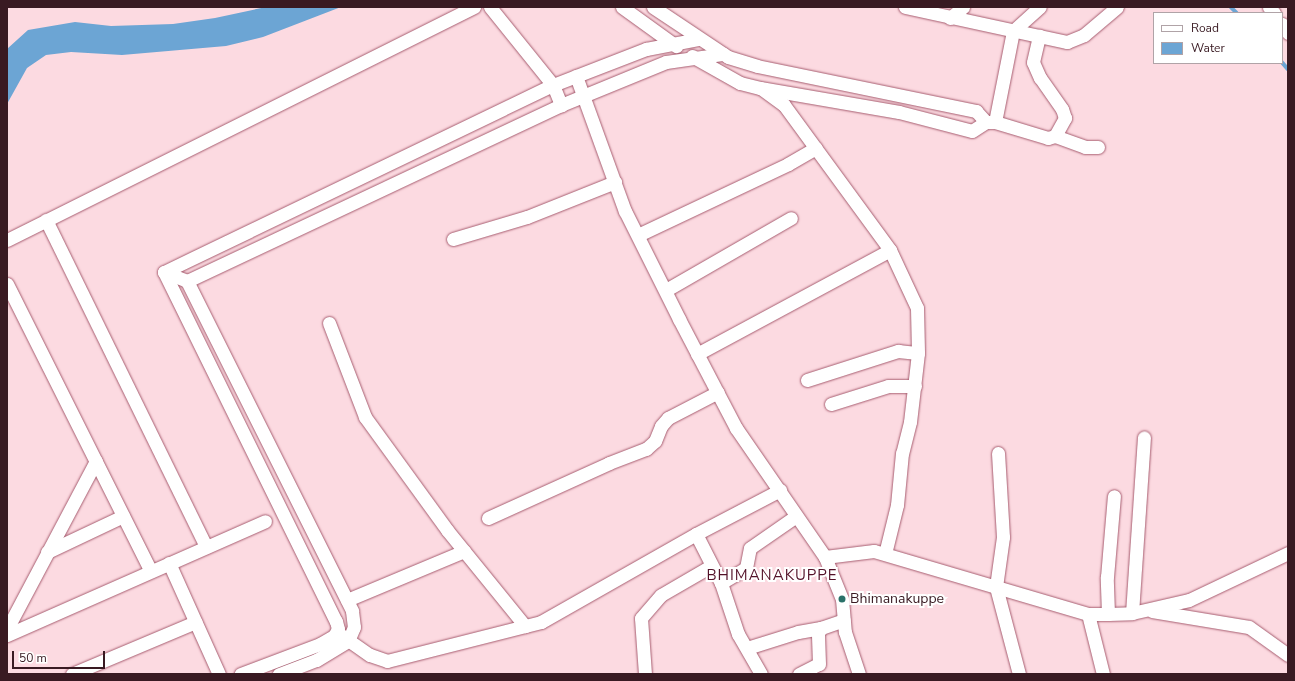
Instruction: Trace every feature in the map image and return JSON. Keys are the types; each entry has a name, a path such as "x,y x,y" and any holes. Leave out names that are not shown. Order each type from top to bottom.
{"street":[{"path":"7,240 474,7"},
{"path":"490,7 553,85 561,105"},
{"path":"622,7 671,43 740,83 760,88 898,112 972,131 991,122"},
{"path":"653,7 723,54 757,66 976,111 991,122 1048,138 1056,136 1085,147 1098,147"},
{"path":"904,7 1067,42 1084,35 1117,7"},
{"path":"950,18 962,7"},
{"path":"991,122 1013,31 1040,7"},
{"path":"1040,36 1033,62 1040,78 1062,109 1065,118 1056,136"},
{"path":"164,272 553,85 646,49 671,43 699,39"},
{"path":"187,281 561,105 666,62 723,54"},
{"path":"576,76 614,182 638,235 697,354 736,428 825,557 842,599 845,632 860,674"},
{"path":"760,88 784,105 890,250 917,308 918,353 915,386 910,422 902,453 897,505 885,554"},
{"path":"638,235 788,164 816,148"},
{"path":"453,239 527,217 614,182"},
{"path":"666,290 791,218"},
{"path":"46,220 206,547"},
{"path":"697,354 890,250"},
{"path":"164,272 187,281 352,611 354,627 348,641 316,660 279,674"},
{"path":"164,272 328,601 336,621 337,632 370,655 387,661 546,621 696,534 780,490"},
{"path":"7,284 151,571"},
{"path":"329,324 365,417 464,551 525,626"},
{"path":"808,380 898,352 918,353"},
{"path":"830,404 888,386 915,386"},
{"path":"488,518 609,463 646,449 655,441 661,426 668,418 718,392"},
{"path":"1138,611 1144,437"},
{"path":"998,453 1003,537 996,587 1019,674"},
{"path":"7,629 96,461"},
{"path":"1108,614 1107,577 1114,496"},
{"path":"47,552 123,516"},
{"path":"721,584 746,568 750,548 796,516"},
{"path":"7,635 264,521"},
{"path":"696,534 721,584 737,630 761,674"},
{"path":"347,600 464,551"},
{"path":"825,557 874,551 1088,614 1108,614 1138,611 1190,600 1288,553"},
{"path":"169,563 219,674"},
{"path":"645,674 641,618 662,595 711,566"},
{"path":"1138,611 1249,627 1288,655"},
{"path":"1088,614 1103,674"},
{"path":"747,648 798,632 821,628 844,620"},
{"path":"72,674 196,622"},
{"path":"799,674 819,664 818,633 821,628"},
{"path":"241,674 320,644 334,636 337,632"}],"water":[{"path":"266,7 341,7 263,37 226,46 122,55 71,52 46,55 27,68 7,104 7,49 28,30 75,22 111,26 173,24 215,18"}],"waterway":[{"path":"1231,7 1236,12"},
{"path":"1283,63 1288,69"}],"place":[{"name":"Bhimanakuppe","path":"842,599"}],"district":[{"name":"BHIMANAKUPPE","path":"772,576"}]}
